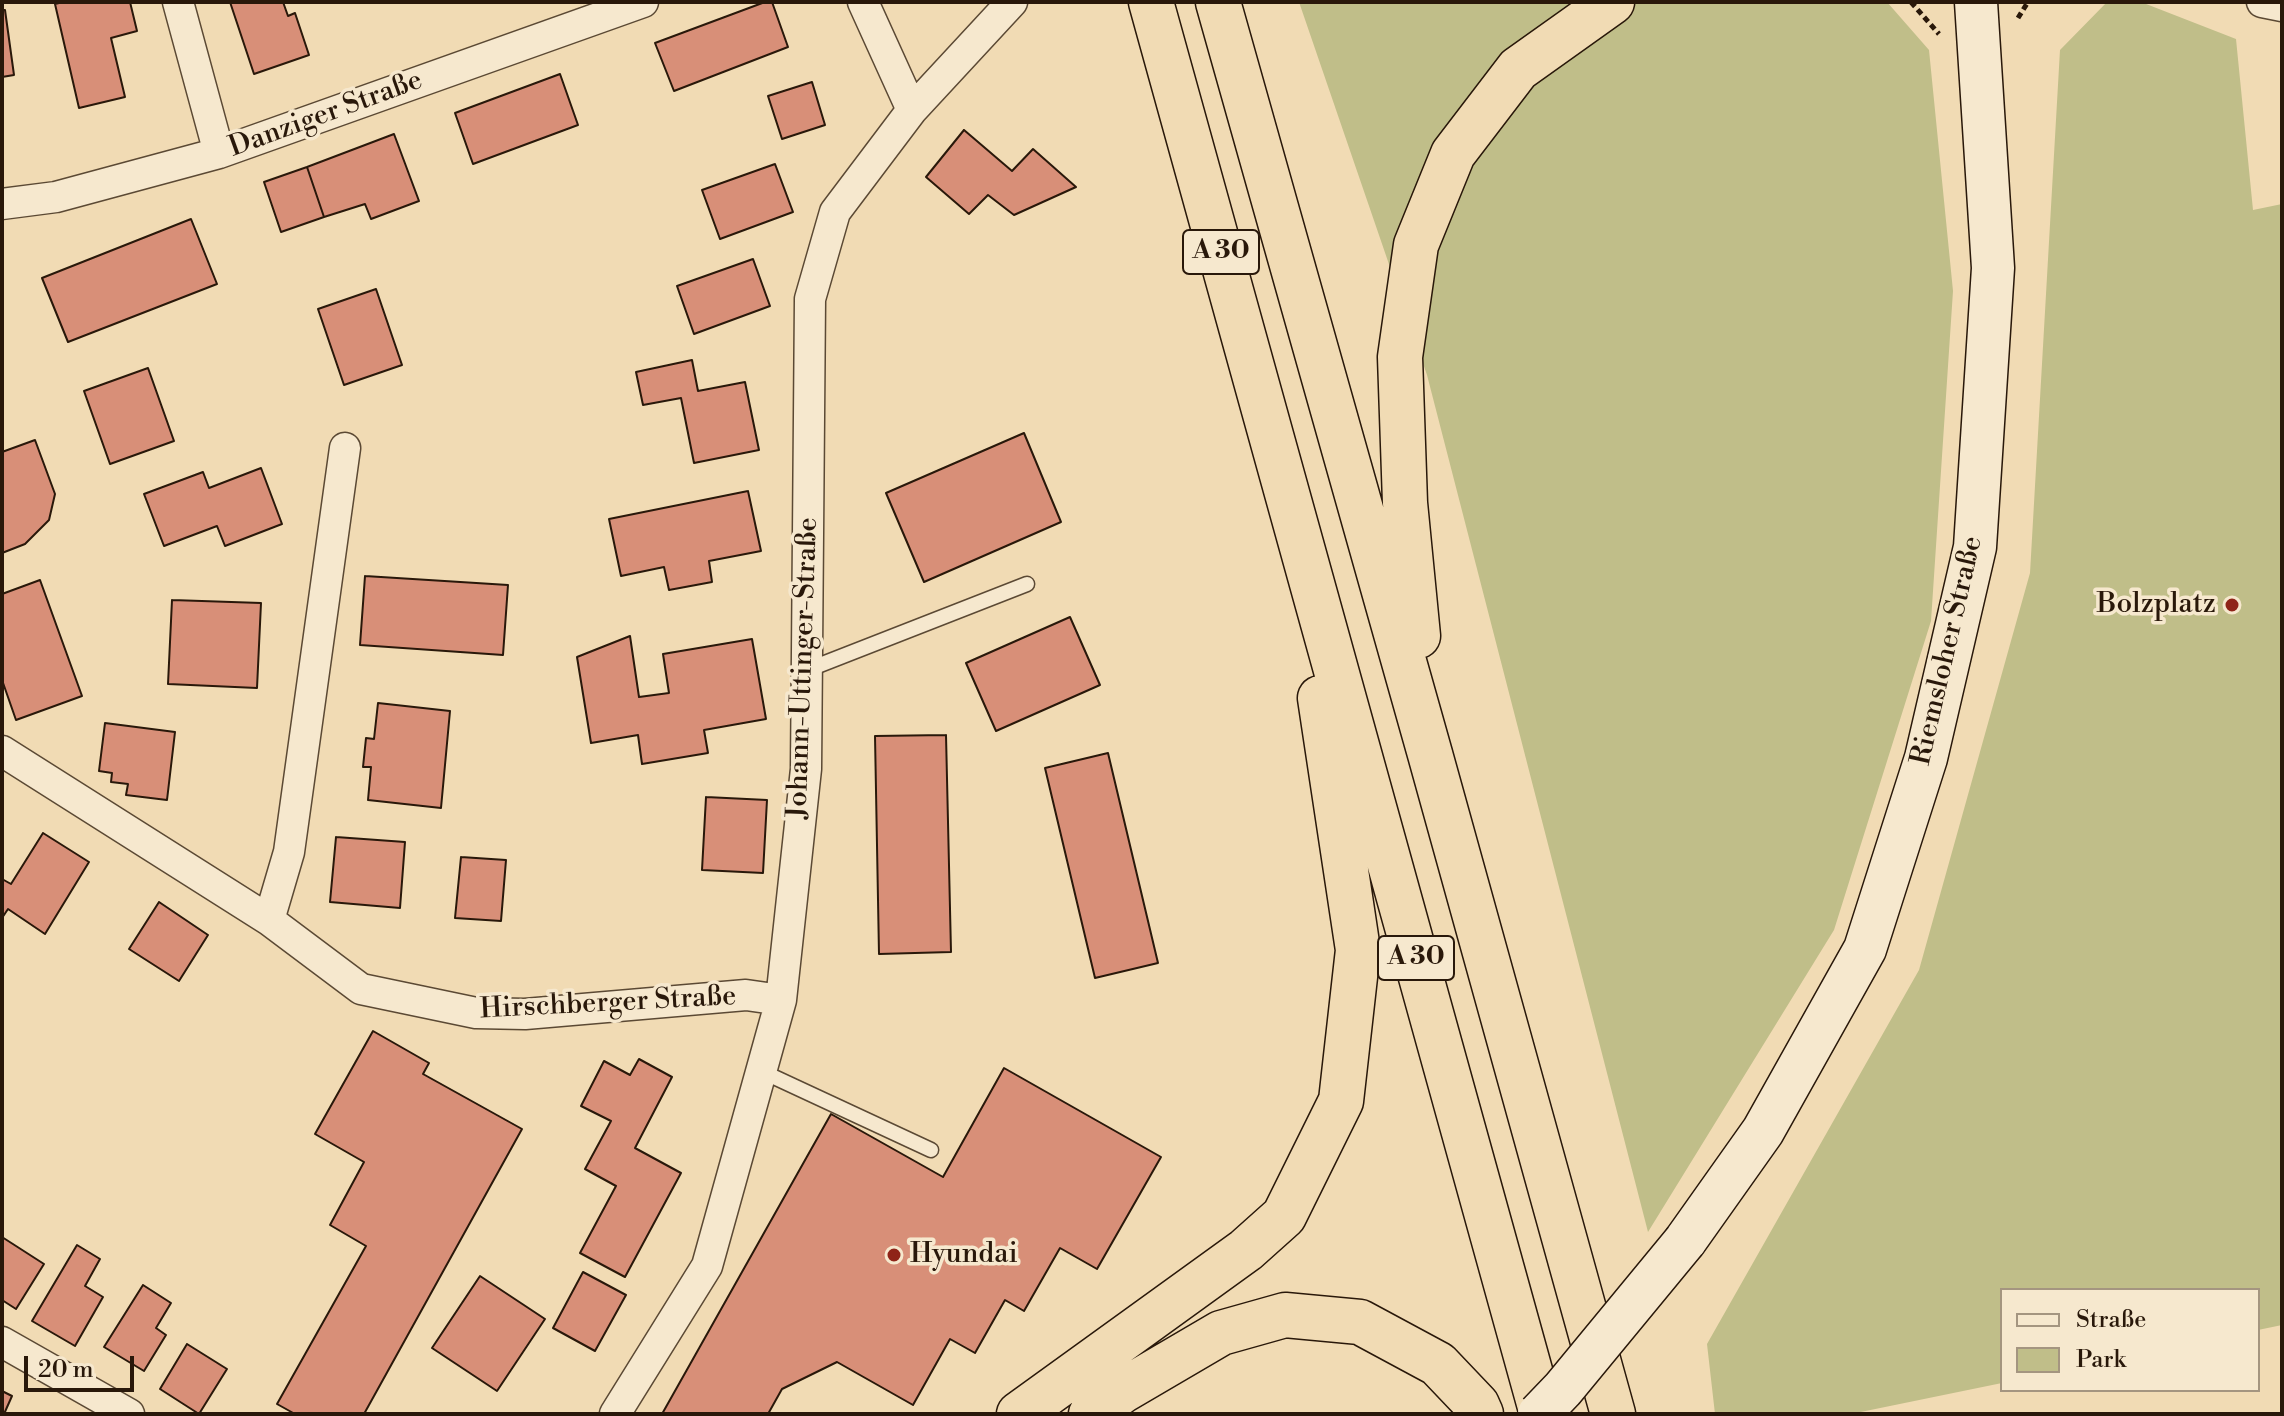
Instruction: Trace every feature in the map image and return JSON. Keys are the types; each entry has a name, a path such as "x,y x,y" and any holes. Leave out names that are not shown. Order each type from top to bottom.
{"highway":[{"name":"A 30","path":"1151,2 1541,1414"},
{"name":"A 30","path":"1218,2 1613,1414"},
{"path":"1430,754 1405,503 1400,357 1416,245 1453,154 1518,69 1612,2"},
{"path":"1019,1414 1246,1250 1284,1216 1341,1101 1358,950 1290,502"},
{"path":"1091,1414 1122,1391 1221,1333 1285,1315 1360,1322 1438,1364 1477,1405 1481,1414"}],"main road":[{"name":"Riemsloher Straße","path":"1541,1414 1685,1241 1763,1131 1865,949 1926,758 1975,547 1993,268 1976,2"}],"street":[{"path":"178,2 219,153"},
{"name":"Danziger Straße","path":"2,204 56,197 219,153 643,2"},
{"path":"863,2 912,110"},
{"name":"Johann-Uttinger-Straße","path":"615,1414 707,1266 781,1000 806,769 810,299 835,212 912,110 1012,2"},
{"path":"2262,2 2282,6"},
{"path":"269,920 289,852 345,448"},
{"name":"Hirschberger Straße","path":"2,751 269,920 361,989 476,1013 525,1014 746,995 781,1000"},
{"path":"2,1342 129,1414"}],"lane":[{"path":"807,670 1027,584"},
{"path":"761,1071 931,1150"}],"green space":[{"path":"1299,2 1887,2 1929,50 1953,291 1931,621 1834,930 1648,1232 1427,375"},
{"path":"2107,2 2141,2 2236,39 2253,210 2282,204 2282,1325 2260,1330 2260,1288 2000,1288 2000,1383 1851,1414 1715,1414 1707,1344 1919,970 2030,573 2060,50"}],"building":[{"path":"130,2 137,31 111,38 125,97 79,108 55,4"},
{"path":"230,2 283,2 288,16 295,13 309,55 254,74"},
{"path":"772,2 788,47 674,91 655,43"},
{"path":"2,10 5,10 14,75 2,77"},
{"path":"560,74 578,125 473,164 455,113"},
{"path":"812,82 825,125 782,139 768,96"},
{"path":"964,130 1012,171 1033,149 1076,187 1014,215 988,195 969,214 926,177"},
{"path":"394,134 419,201 371,219 365,204 324,217 307,167"},
{"path":"775,164 793,212 720,239 702,190"},
{"path":"307,167 324,217 281,232 264,182"},
{"path":"191,219 217,284 68,342 42,278"},
{"path":"753,259 770,306 694,334 677,286"},
{"path":"376,289 402,365 344,385 318,309"},
{"path":"692,360 698,391 745,382 759,450 694,463 681,398 643,405 636,372"},
{"path":"148,368 174,441 110,464 84,391"},
{"path":"1024,433 1061,522 924,582 886,493"},
{"path":"35,440 55,494 49,520 25,544 2,553 2,452"},
{"path":"261,468 282,524 225,546 217,526 164,546 144,494 203,472 209,488"},
{"path":"748,491 761,551 709,561 712,582 669,590 664,567 621,576 609,519"},
{"path":"365,576 508,585 503,655 360,645"},
{"path":"40,580 82,696 16,720 2,680 2,594"},
{"path":"172,600 261,603 257,688 168,684"},
{"path":"1070,617 1100,685 996,731 966,663"},
{"path":"630,636 639,697 669,693 663,654 752,639 766,719 704,730 708,753 642,764 638,735 591,743 577,657"},
{"path":"378,703 450,711 441,808 368,800 371,767 363,767 366,738 374,739"},
{"path":"105,723 175,732 167,800 126,795 128,784 111,782 112,773 99,771"},
{"path":"946,735 951,952 879,954 875,736"},
{"path":"1108,753 1158,963 1095,978 1045,768"},
{"path":"706,797 767,800 763,873 702,870"},
{"path":"43,833 89,862 45,934 8,909 2,918 2,879 11,884"},
{"path":"336,837 405,842 400,908 330,902"},
{"path":"461,857 506,860 501,921 455,918"},
{"path":"159,902 208,935 179,981 129,949"},
{"path":"373,1031 429,1063 423,1074 522,1129 364,1414 295,1414 277,1404 366,1246 330,1225 364,1162 315,1134"},
{"path":"639,1059 672,1077 635,1148 681,1173 625,1277 580,1253 616,1186 585,1169 611,1121 581,1106 604,1061 630,1075"},
{"path":"1004,1068 1161,1157 1097,1269 1060,1248 1024,1311 1005,1300 975,1353 950,1339 913,1405 837,1362 782,1389 768,1414 662,1414 831,1114 943,1177"},
{"path":"2,1237 44,1264 16,1309 2,1300"},
{"path":"77,1245 100,1259 85,1286 103,1297 75,1346 32,1321"},
{"path":"583,1272 626,1295 595,1351 553,1328"},
{"path":"480,1276 545,1319 497,1391 432,1348"},
{"path":"143,1285 171,1303 156,1328 166,1335 144,1371 104,1347"},
{"path":"187,1344 227,1369 199,1414 160,1389"},
{"path":"2,1391 12,1396 4,1414 2,1414"}],"place":[{"name":"Bolzplatz","path":"2232,605"},
{"name":"Hyundai","path":"894,1255"}]}
